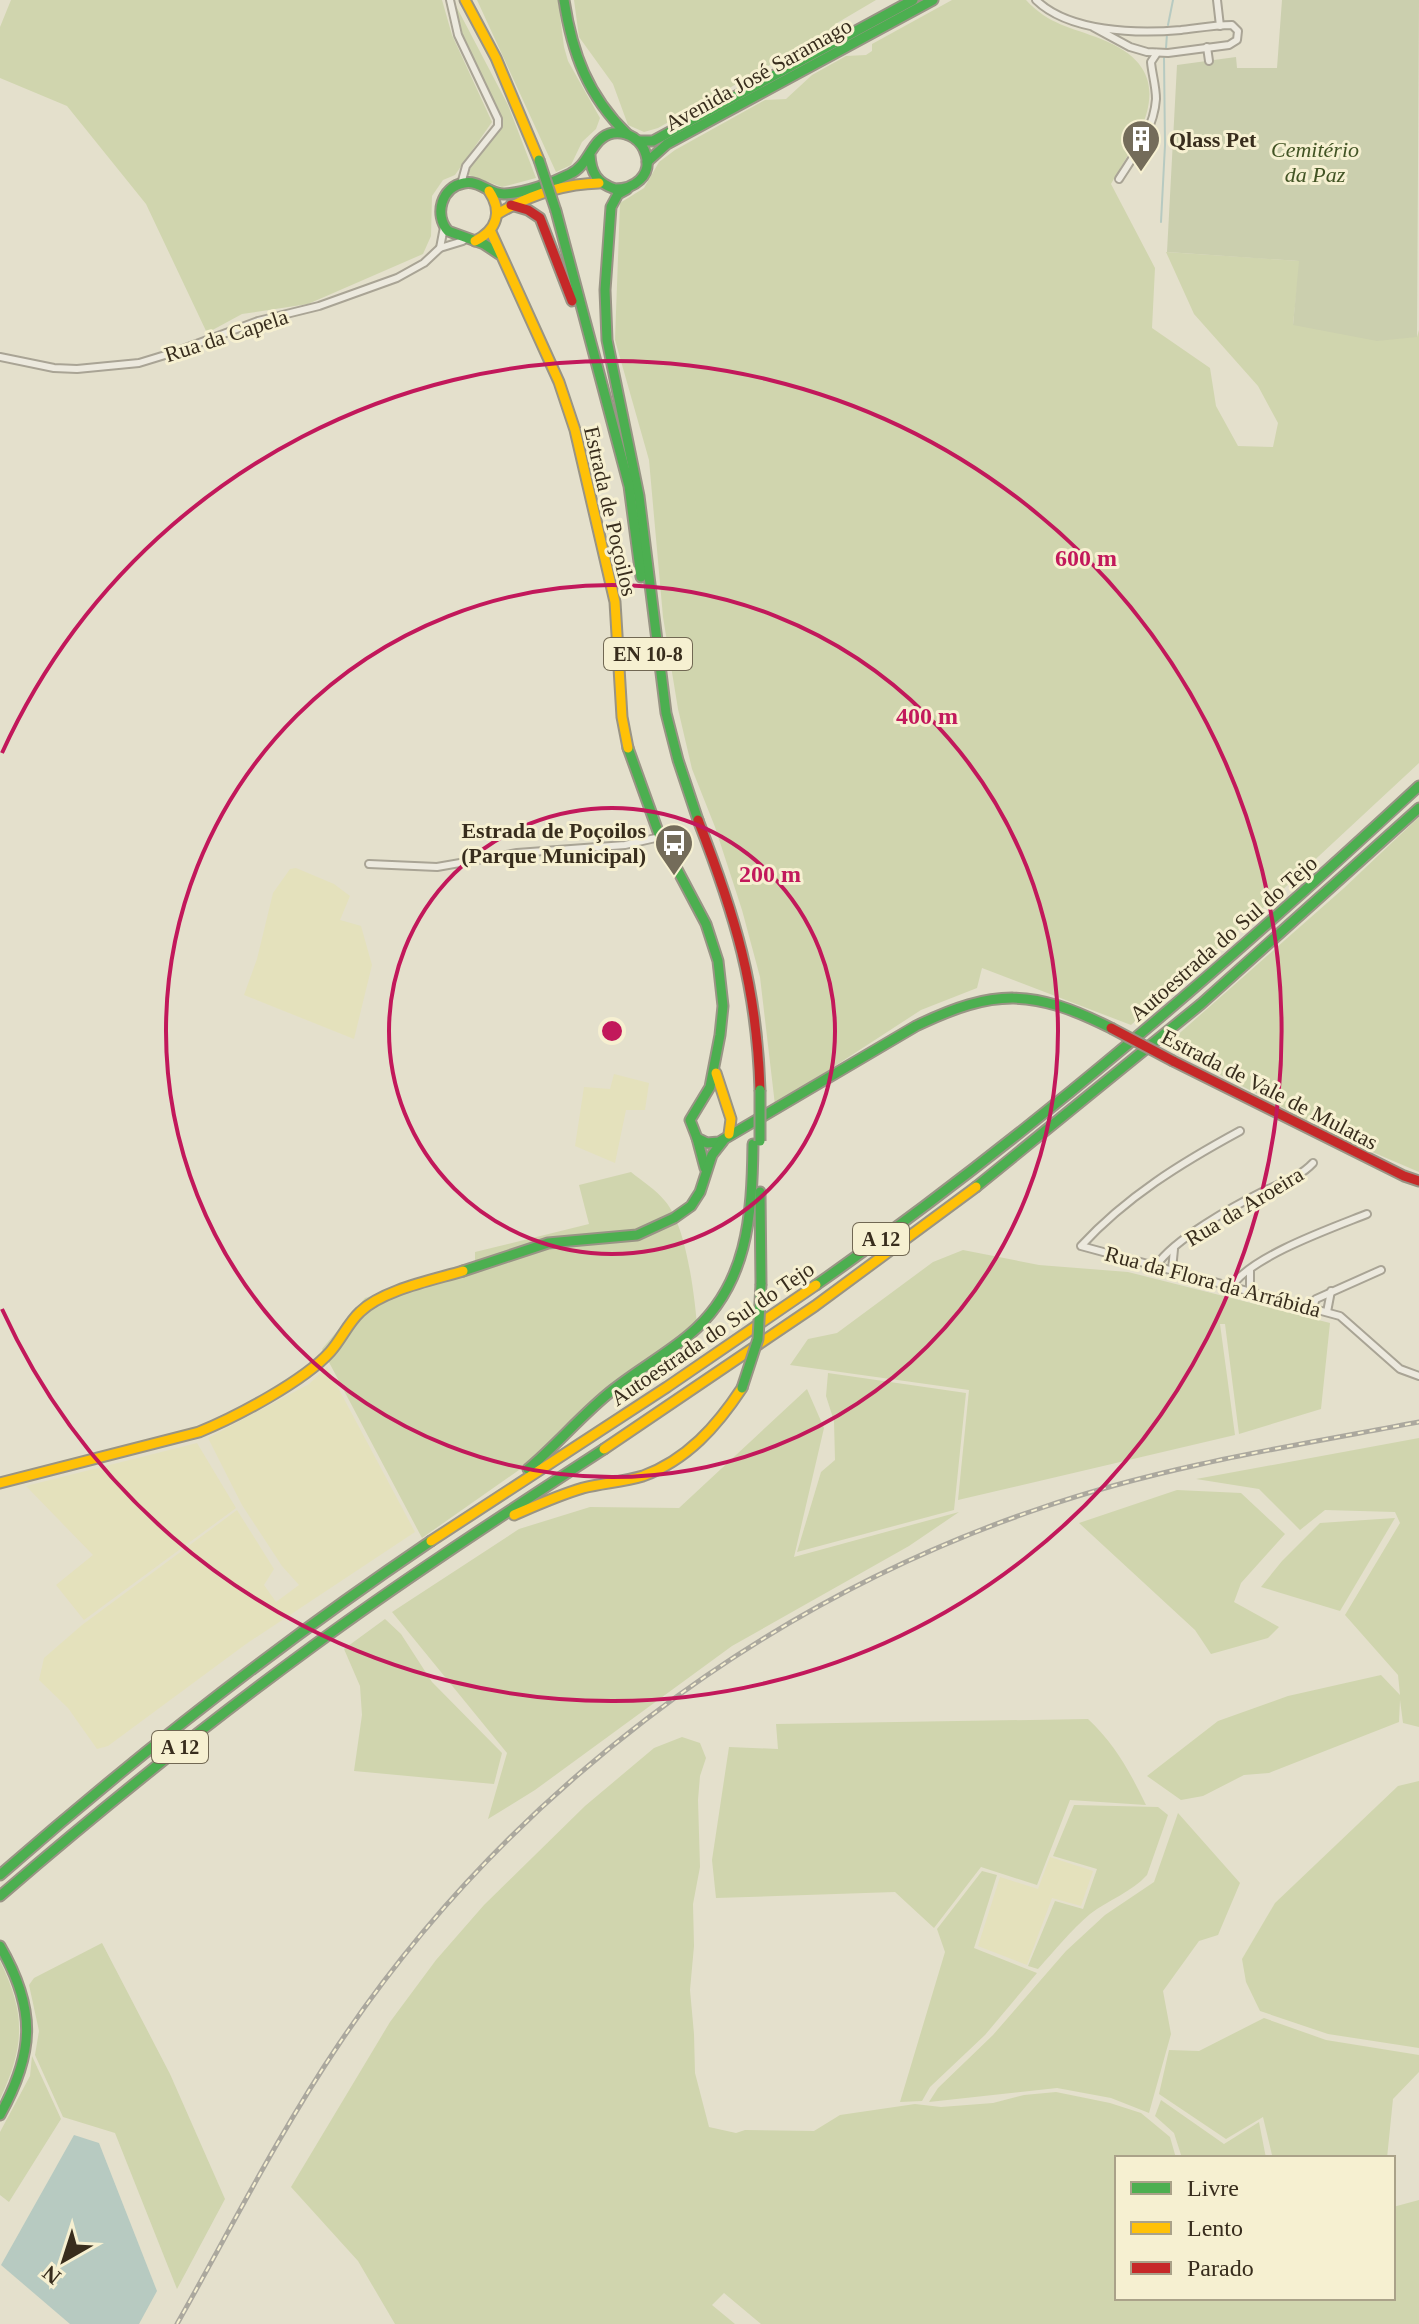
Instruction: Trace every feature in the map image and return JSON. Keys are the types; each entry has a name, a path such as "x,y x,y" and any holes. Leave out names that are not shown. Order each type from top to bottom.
{"main road":[{"name":"EN 10-8","path":"465,0 496,58 539,160 614,406 642,516 663,701 682,775 729,901 744,956 757,1037 756,1142"},
{"path":"564,0 572,51 586,79 608,116 639,141 647,162 643,177 618,194 611,207 606,287 614,406"},
{"name":"Avenida José Saramago","path":"639,141 653,141 913,0"},
{"name":"Avenida José Saramago","path":"647,162 667,144 933,0"},
{"path":"505,259 488,245 463,241 444,227 440,210 446,194 470,182 497,193 509,193 564,177 581,168 602,138 608,116"},
{"path":"602,138 611,133 627,134"},
{"path":"590,155 591,170 599,183"},
{"path":"475,241 491,232 499,213 511,205 579,185 599,183 612,189 627,189"},
{"path":"487,189 499,213"},
{"path":"511,205 534,213 543,225 614,406"},
{"name":"Estrada de Poçoilos","path":"491,232 559,382 575,430 615,602 626,740 660,837 706,924 718,961 723,1006 710,1087 700,1104"},
{"name":"Autoestrada do Sul do Tejo","path":"0,1875 72,1810 184,1721 369,1584 668,1386 880,1239 1044,1114 1186,997 1419,786"},
{"name":"Autoestrada do Sul do Tejo","path":"0,1896 132,1785 367,1606 771,1337 973,1190 1212,995 1419,808"},
{"name":"Estrada de Vale de Mulatas","path":"697,1138 707,1143 727,1137 925,1020 972,1001 1005,996 1052,1001 1086,1013 1173,1061 1419,1181"},
{"name":"Estrada de Poçoilos","path":"716,1052 716,1083 730,1112"},
{"path":"705,1180 702,1151 690,1120 700,1104 715,1101 730,1112 760,1118"},
{"path":"0,1483 213,1427 312,1369 331,1351 351,1321 369,1303 385,1296 548,1243 637,1235 674,1218 691,1206 705,1180 712,1155 727,1137 733,1121 730,1112"},
{"path":"369,1584 538,1461 604,1397 682,1341 709,1315 727,1291 744,1253 750,1228 756,1142"},
{"path":"486,1528 576,1490 642,1476 673,1462 695,1447 713,1429 742,1388 758,1339 761,1284 756,1142"},
{"path":"0,1946 19,1980 27,2011 28,2043 22,2071 0,2115"}],"street":[{"path":"450,0 458,35 498,119 498,126 466,166 461,184"},
{"path":"1036,0 1061,19 1093,27 1178,30 1220,26 1236,27 1239,36 1229,45 1157,53 1130,47"},
{"path":"1217,0 1220,26"},
{"path":"1093,27 1130,47 1151,68"},
{"path":"1178,30 1180,50"},
{"path":"1207,47 1209,61"},
{"path":"1119,179 1138,150 1153,116 1155,85 1151,68 1152,58 1157,53"},
{"path":"440,248 444,227"},
{"name":"Rua da Capela","path":"0,357 54,368 77,369 139,363 258,321 319,306 397,278 424,263 440,248 463,241"},
{"path":"369,864 437,867 517,853 625,845 660,837"},
{"name":"Rua da Flora da Arrábida","path":"1240,1131 1158,1178 1107,1219 1081,1246 1327,1312 1344,1319 1403,1372 1419,1376"},
{"name":"Rua da Aroeira","path":"1156,1266 1163,1257 1228,1211 1304,1172 1313,1163"},
{"path":"1232,1286 1250,1270 1306,1239 1367,1214"},
{"name":"Rua da Aroeira","path":"1172,1270 1174,1249"},
{"path":"1250,1270 1250,1291"},
{"path":"1312,1308 1316,1299 1381,1270"},
{"path":"1327,1312 1331,1291"}],"shaded area":[{"path":"296,868 334,884 350,896 340,920 361,926 372,965 354,1039 244,995 257,959 273,893 290,869"},
{"path":"614,1074 649,1083 645,1110 626,1110 615,1163 575,1146 584,1087 610,1089"},
{"path":"327,1367 415,1532 246,1644 108,1746 97,1749 68,1708 39,1680 44,1658 82,1625 237,1510 274,1569 264,1585 276,1602 299,1585 282,1566 242,1505 208,1438 309,1384"},
{"path":"197,1443 236,1508 84,1620 56,1585 93,1555 26,1486"},
{"path":"1050,1857 1093,1871 1081,1906 1052,1898 1027,1965 978,1946 1000,1877 1038,1889"},
{"path":"74,2135 99,2143 157,2291 139,2324 70,2324 1,2265"}],"green space":[{"path":"11,0 442,0 452,35 492,122 455,175 443,180 432,196 431,236 423,254 308,304 242,314 207,333 146,204 67,106 0,78 0,27"},
{"path":"477,0 558,0 568,61 600,118 596,129 582,142 571,165 556,172"},
{"path":"574,0 876,0 837,23 827,33 658,128 644,132 628,125 613,84 579,37"},
{"path":"952,0 1026,0 1052,20 1126,52 1142,68 1149,85 1144,123 1111,184 1155,268 1152,328 1210,368 1216,406 1238,446 1273,447 1278,423 1258,386 1194,314 1166,252 1300,261 1293,324 1417,337 1419,330 1419,763 1250,920 1131,1025 982,968 977,988 921,1010 775,1105 760,977 715,827 692,769 678,709 663,617 649,460 615,340 620,203 644,188 659,162 675,150 765,100 786,99 812,75 846,56 866,55 872,51 872,44"},
{"name":"Cemitério da Paz","path":"1282,0 1419,0 1417,337 1377,341 1293,325 1299,261 1167,252 1177,65 1236,57 1237,68 1277,68"},
{"path":"455,4 508,105 536,178 502,187 466,174 502,123 458,25"},
{"path":"1419,817 1419,1172 1349,1142 1165,1046 1344,888"},
{"path":"631,1172 653,1189 672,1212 684,1242 697,1324 594,1399 519,1470 422,1538 322,1349 365,1298 475,1262 475,1252 589,1224 579,1185"},
{"path":"963,1250 1039,1265 1128,1272 1330,1323 1321,1409 1239,1434 1225,1324 1220,1324 1235,1435 958,1500 969,1390 790,1365 808,1339 837,1333 933,1262"},
{"path":"828,1373 966,1393 954,1510 797,1552 821,1472 835,1460 834,1421 826,1396"},
{"path":"807,1389 824,1428 794,1557 959,1512 909,1546 732,1646 535,1790 488,1819 507,1753 392,1612 519,1529 590,1507 679,1508"},
{"path":"1419,1438 1419,1727 1403,1723 1400,1700 1399,1722 1269,1773 1244,1775 1203,1796 1181,1800 1147,1776 1218,1721 1288,1696 1381,1675 1400,1695 1398,1675 1345,1615 1400,1523 1395,1512 1325,1510 1300,1530 1259,1489 1196,1479"},
{"path":"1177,1490 1241,1493 1285,1534 1241,1583 1234,1602 1279,1627 1268,1638 1211,1654 1195,1630 1079,1523"},
{"path":"1395,1518 1340,1611 1261,1587 1320,1523"},
{"path":"385,1619 401,1634 432,1682 502,1753 494,1784 354,1771 362,1715 360,1686 344,1649"},
{"path":"1088,1719 1121,1759 1146,1805 1070,1800 1037,1885 981,1867 934,1928 895,1892 716,1898 712,1860 729,1747 778,1749 776,1724"},
{"path":"682,1737 700,1743 706,1758 700,1776 698,1800 700,1867 693,1904 694,1946 690,1990 695,2073 709,2127 736,2133 745,2130 814,2131 840,2115 915,2104 941,2107 993,2103 1024,2095 1056,2092 1110,2103 1141,2113 1170,2137 1175,2156 1115,2156 1115,2300 1395,2300 1395,2206 1419,2200 1419,2324 761,2324 724,2293 712,2305 735,2324 395,2324 358,2261 291,2187 390,2022 436,1960 484,1905 585,1806 654,1748"},
{"path":"1419,1781 1419,2048 1328,2034 1260,2011 1246,1982 1242,1959 1275,1903 1398,1786"},
{"path":"1074,1805 1158,1807 1168,1815 1147,1875 1090,1914 1038,1969 1028,1966 1055,1901 1083,1909 1097,1869 1053,1856"},
{"path":"1178,1813 1240,1883 1218,1935 1199,1941 1163,1991 1171,2034 1149,2113 1111,2098 1057,2088 929,2102 938,2088 993,2035 1066,1951 1105,1915 1154,1882"},
{"path":"982,1871 997,1875 974,1948 1037,1973 985,2035 930,2087 922,2101 900,2102 945,1952 937,1929"},
{"path":"102,1943 170,2074 225,2199 177,2289 115,2133 63,2117 35,2055 39,2031 29,1985 34,1978"},
{"path":"0,1961 14,1997 19,2030 14,2063 0,2099"},
{"path":"1264,2018 1326,2040 1419,2055 1419,2072 1393,2099 1387,2156 1275,2156 1272,2155 1263,2117 1226,2139 1159,2094 1169,2050 1199,2051"},
{"path":"32,2056 61,2119 9,2202 0,2195 0,2132 30,2076"},
{"path":"1161,2100 1224,2144 1259,2122 1266,2156 1181,2156 1174,2133 1155,2116"}],"waterway":[{"path":"1168,25 1173,0"},
{"path":"1166,48 1167,34"},
{"path":"1161,222 1165,145 1164,58"}],"railway":[{"path":"177,2324 317,2078 405,1954 479,1869 560,1791 646,1719 739,1654 836,1597 937,1548 1041,1508 1181,1469 1419,1422"}],"traffic: fast":[{"path":"564,0 584,73 613,120 627,134"},
{"path":"639,141 653,141 913,0"},
{"path":"647,162 667,144 933,0"},
{"path":"499,254 484,244 448,231 441,210 450,190 470,183 505,194 547,184 577,170 595,145 613,133 624,133 638,141 646,155 646,169 635,184 615,189 596,176 590,155"},
{"path":"539,160 556,211"},
{"path":"627,189 618,194 611,207 605,290 607,340 639,496 666,713 698,820"},
{"path":"556,211 629,486 641,577"},
{"path":"628,748 660,837 706,924 718,961 723,1006 720,1035 710,1087 690,1120 697,1138 707,1143 719,1142 916,1026 969,1005 1014,998 1036,1000 1059,1006 1111,1028"},
{"path":"816,1285 974,1169 1126,1046 1274,918 1419,786"},
{"path":"976,1187 1201,1004 1419,808"},
{"path":"760,1090 760,1141"},
{"path":"697,1138 705,1168"},
{"path":"463,1271 548,1243 637,1235 674,1218 691,1206 700,1192 712,1155 723,1141"},
{"path":"528,1469 603,1398 689,1335 709,1316 724,1295 735,1272 748,1223 753,1144"},
{"path":"760,1192 761,1284"},
{"path":"742,1388 758,1339 761,1284"},
{"path":"0,1896 154,1768 313,1646 604,1449"},
{"path":"0,1875 210,1701 319,1619 431,1541"},
{"path":"0,1946 20,1990 27,2030 20,2071 0,2115"}],"traffic: slow":[{"path":"465,0 496,58 539,160"},
{"path":"499,213 547,192 599,183"},
{"path":"475,241 488,232 496,220 496,206 489,191"},
{"path":"491,232 559,382 575,430 615,602 622,717 628,748"},
{"path":"716,1073 731,1119 729,1134"},
{"path":"604,1449 815,1306 976,1187"},
{"path":"0,1483 199,1432 250,1408 304,1375 330,1352 356,1316 370,1304 408,1287 463,1271"},
{"path":"431,1541 667,1387 816,1285"},
{"path":"514,1515 590,1486 643,1476 674,1461 700,1440 742,1388"}],"traffic: jam":[{"path":"511,205 540,218 572,301"},
{"path":"698,820 742,952 754,1018 760,1090"},
{"path":"1111,1028 1173,1061"},
{"path":"1173,1061 1419,1181"}],"place":[{"name":"Qlass Pet","path":"1141,173"},
{"name":"Estrada de Poçoilos (Parque Municipal)","path":"674,877"}]}
